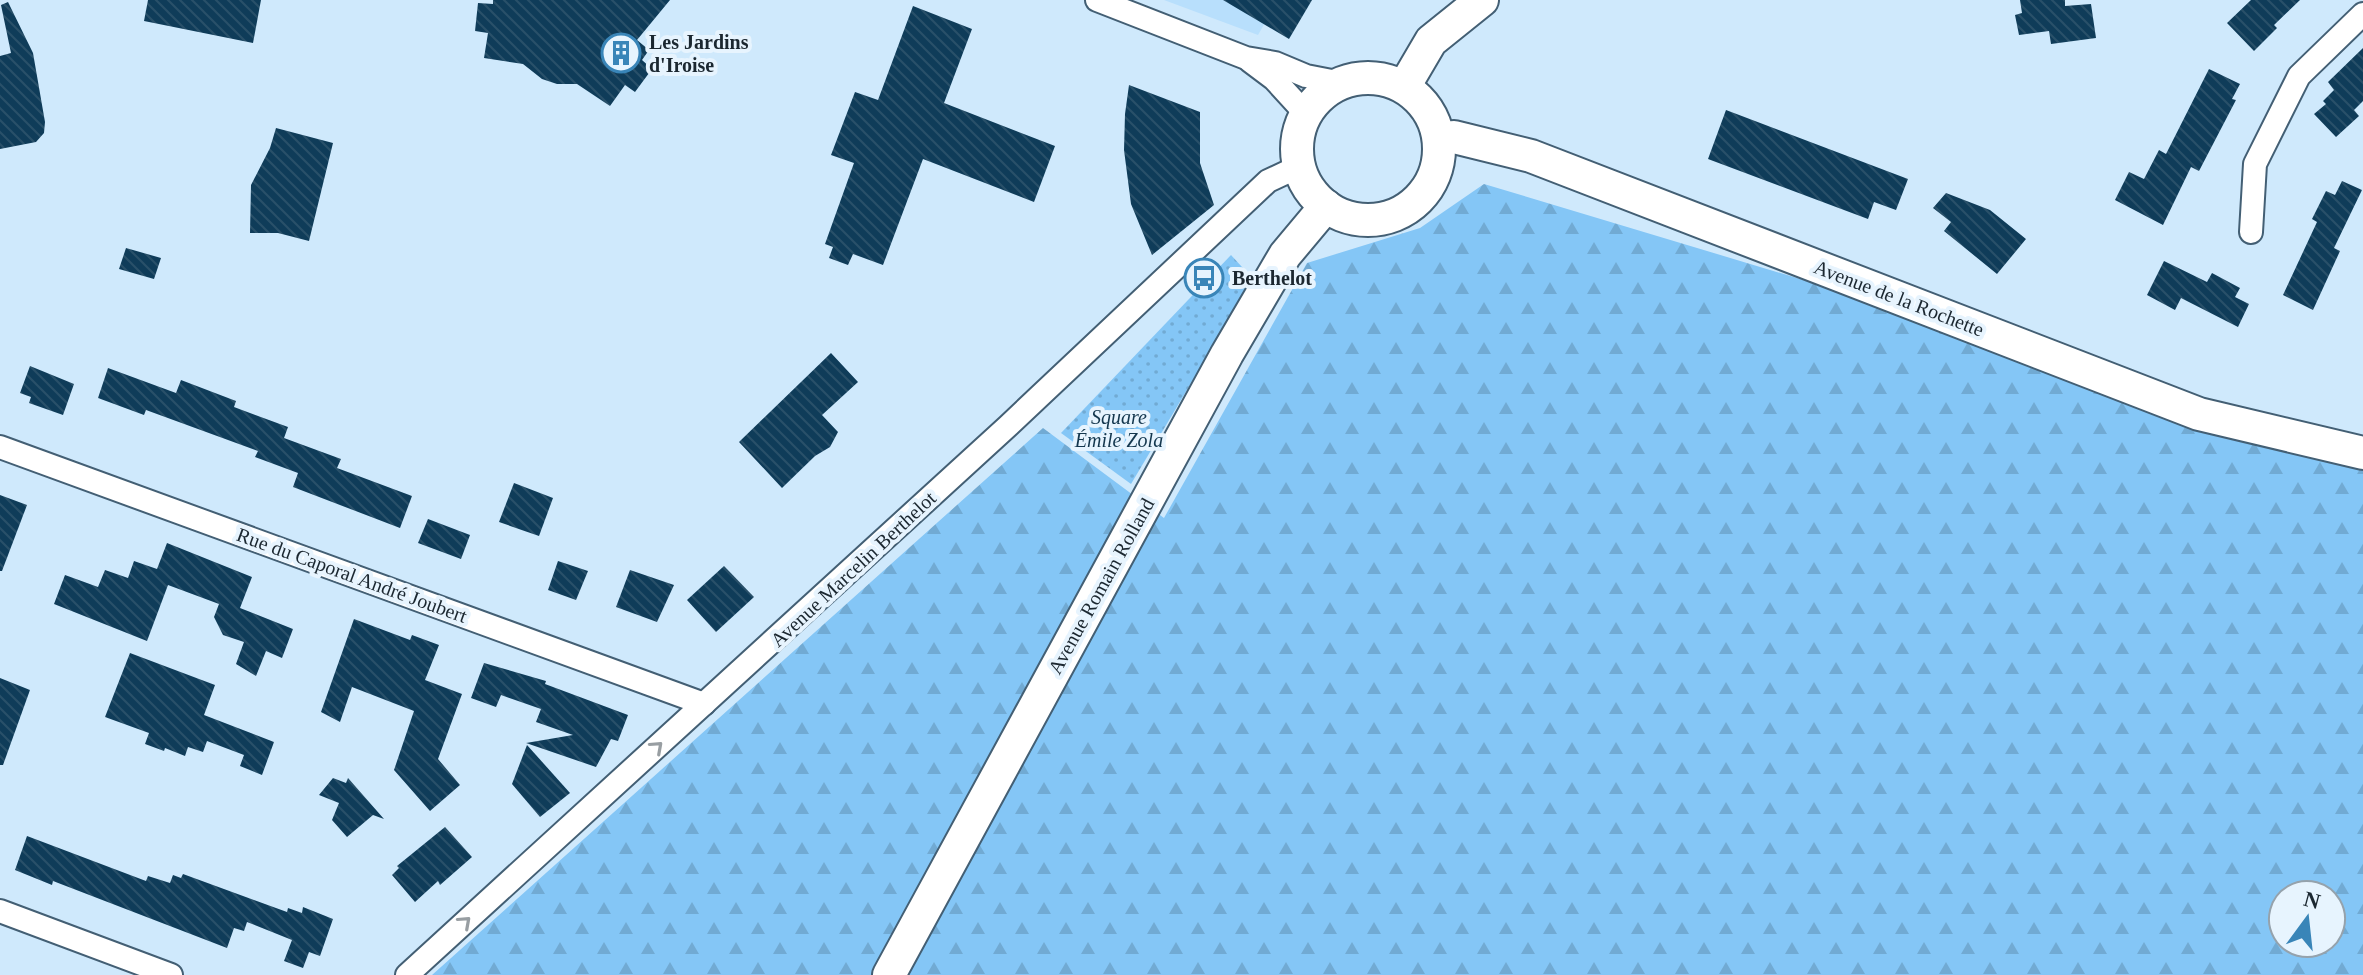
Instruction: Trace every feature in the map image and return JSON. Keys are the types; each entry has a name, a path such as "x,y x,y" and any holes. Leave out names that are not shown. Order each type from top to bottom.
{"main road":[{"path":"1404,87 1431,41 1482,0"},
{"path":"1373,78 1404,87 1428,110 1439,140 1435,172 1418,200 1405,210 1374,220 1341,214 1326,206 1305,182 1300,166 1298,140 1306,114 1316,101 1342,83 1373,78"},
{"name":"Avenue de la Rochette","path":"1439,140 1454,137 1531,156 2199,414 2363,453"},
{"name":"Avenue Romain Rolland","path":"889,975 1227,354 1285,255 1326,206"}],"street":[{"path":"1097,0 1246,58 1275,63 1306,76 1342,83"},
{"path":"2251,232 2255,164 2299,76 2363,14"},
{"path":"1246,58 1274,79 1306,114"},
{"name":"Avenue Marcelin Berthelot","path":"407,975 1008,426 1268,181 1300,166"},
{"name":"Rue du Caporal André Joubert","path":"0,447 704,704"},
{"path":"0,911 171,975"}],"shaded area":[{"path":"1164,0 1278,0 1258,35"}],"green space":[{"path":"1484,184 2363,448 2363,975 432,975 1043,428 1164,518 1307,263 1420,228"},
{"name":"Square Émile Zola","path":"1231,255 1253,279 1131,484 1061,433"}],"building":[{"path":"148,0 261,0 253,43 144,21"},
{"name":"Les Jardins d'Iroise","path":"493,0 670,0 637,40 649,50 642,60 652,69 635,92 625,85 610,106 577,84 557,84 542,79 523,64 484,58 488,33 475,31 478,3 493,4"},
{"path":"1223,0 1312,0 1289,39"},
{"path":"2020,0 2065,0 2065,6 2091,4 2096,38 2051,44 2049,31 2019,35 2015,15 2022,13"},
{"path":"2251,0 2300,0 2274,25 2277,28 2254,51 2227,23"},
{"path":"8,2 33,53 45,122 44,133 36,142 0,149 0,56 11,53 1,5"},
{"path":"913,6 972,29 944,103 1055,146 1034,202 923,159 883,265 853,254 848,265 829,258 833,247 825,244 854,163 831,155 855,92 878,100"},
{"path":"2363,48 2363,101 2354,110 2359,116 2336,137 2314,114 2326,104 2323,101 2334,90 2328,82"},
{"path":"2209,69 2240,84 2232,99 2236,100 2199,171 2191,167 2163,225 2115,200 2129,172 2144,179 2159,150 2166,154"},
{"path":"1129,85 1200,112 1200,163 1214,205 1152,255 1131,204 1124,150"},
{"path":"1726,110 1908,179 1896,210 1874,202 1868,219 1708,159"},
{"path":"276,128 333,143 309,241 278,233 250,233 251,185 270,148"},
{"path":"2342,181 2362,190 2334,248 2340,251 2313,310 2283,295 2317,222 2312,219 2326,191 2335,195"},
{"path":"1946,193 1990,210 2026,239 1997,274 1944,231 1951,222 1933,208"},
{"path":"126,248 161,258 154,279 119,269"},
{"path":"2164,261 2207,282 2212,273 2240,288 2235,297 2249,304 2238,327 2181,298 2175,310 2147,295"},
{"path":"831,353 858,382 822,415 838,432 830,447 815,456 782,488 739,442"},
{"path":"30,366 74,384 63,415 29,403 31,397 20,393"},
{"path":"108,368 176,393 181,380 236,401 234,407 288,427 284,438 341,459 337,468 412,496 400,528 293,487 298,473 255,457 258,451 146,410 144,415 98,398"},
{"path":"514,483 553,498 539,536 499,522"},
{"path":"0,495 27,505 2,571 0,571"},
{"path":"428,519 470,535 461,559 418,543"},
{"path":"167,543 252,577 240,608 293,629 282,658 266,651 256,676 236,664 244,642 223,635 214,617 219,604 168,585 147,641 54,604 65,575 98,587 105,570 128,578 134,561 157,569"},
{"path":"558,561 588,571 576,600 548,590"},
{"path":"724,566 754,597 716,632 687,600"},
{"path":"630,570 674,585 657,622 616,607"},
{"path":"354,619 410,640 412,635 439,645 425,680 462,694 438,759 460,785 430,811 394,770 414,711 352,687 340,722 321,712"},
{"path":"130,653 215,685 204,715 274,742 262,775 240,766 244,755 207,741 203,752 188,747 185,756 145,744 149,733 105,717"},
{"path":"484,663 546,681 545,684 628,715 618,741 611,739 596,767 526,743 573,735 536,722 541,709 501,695 496,707 471,698"},
{"path":"0,678 30,690 3,765 0,765"},
{"path":"527,745 570,793 540,817 512,784"},
{"path":"333,778 346,783 348,778 384,819 373,815 347,837 332,820 339,803 319,795"},
{"path":"445,827 472,857 415,902 392,875 399,868 397,866"},
{"path":"27,836 146,881 148,876 170,883 173,875 181,878 183,874 287,912 288,908 302,913 303,907 333,919 320,956 309,952 303,968 284,961 292,940 247,922 244,931 234,928 227,948 53,881 52,885 15,870"}],"place":[{"name":"Les Jardins d'Iroise","path":"621,53"},
{"name":"Berthelot","path":"1204,278"}]}
